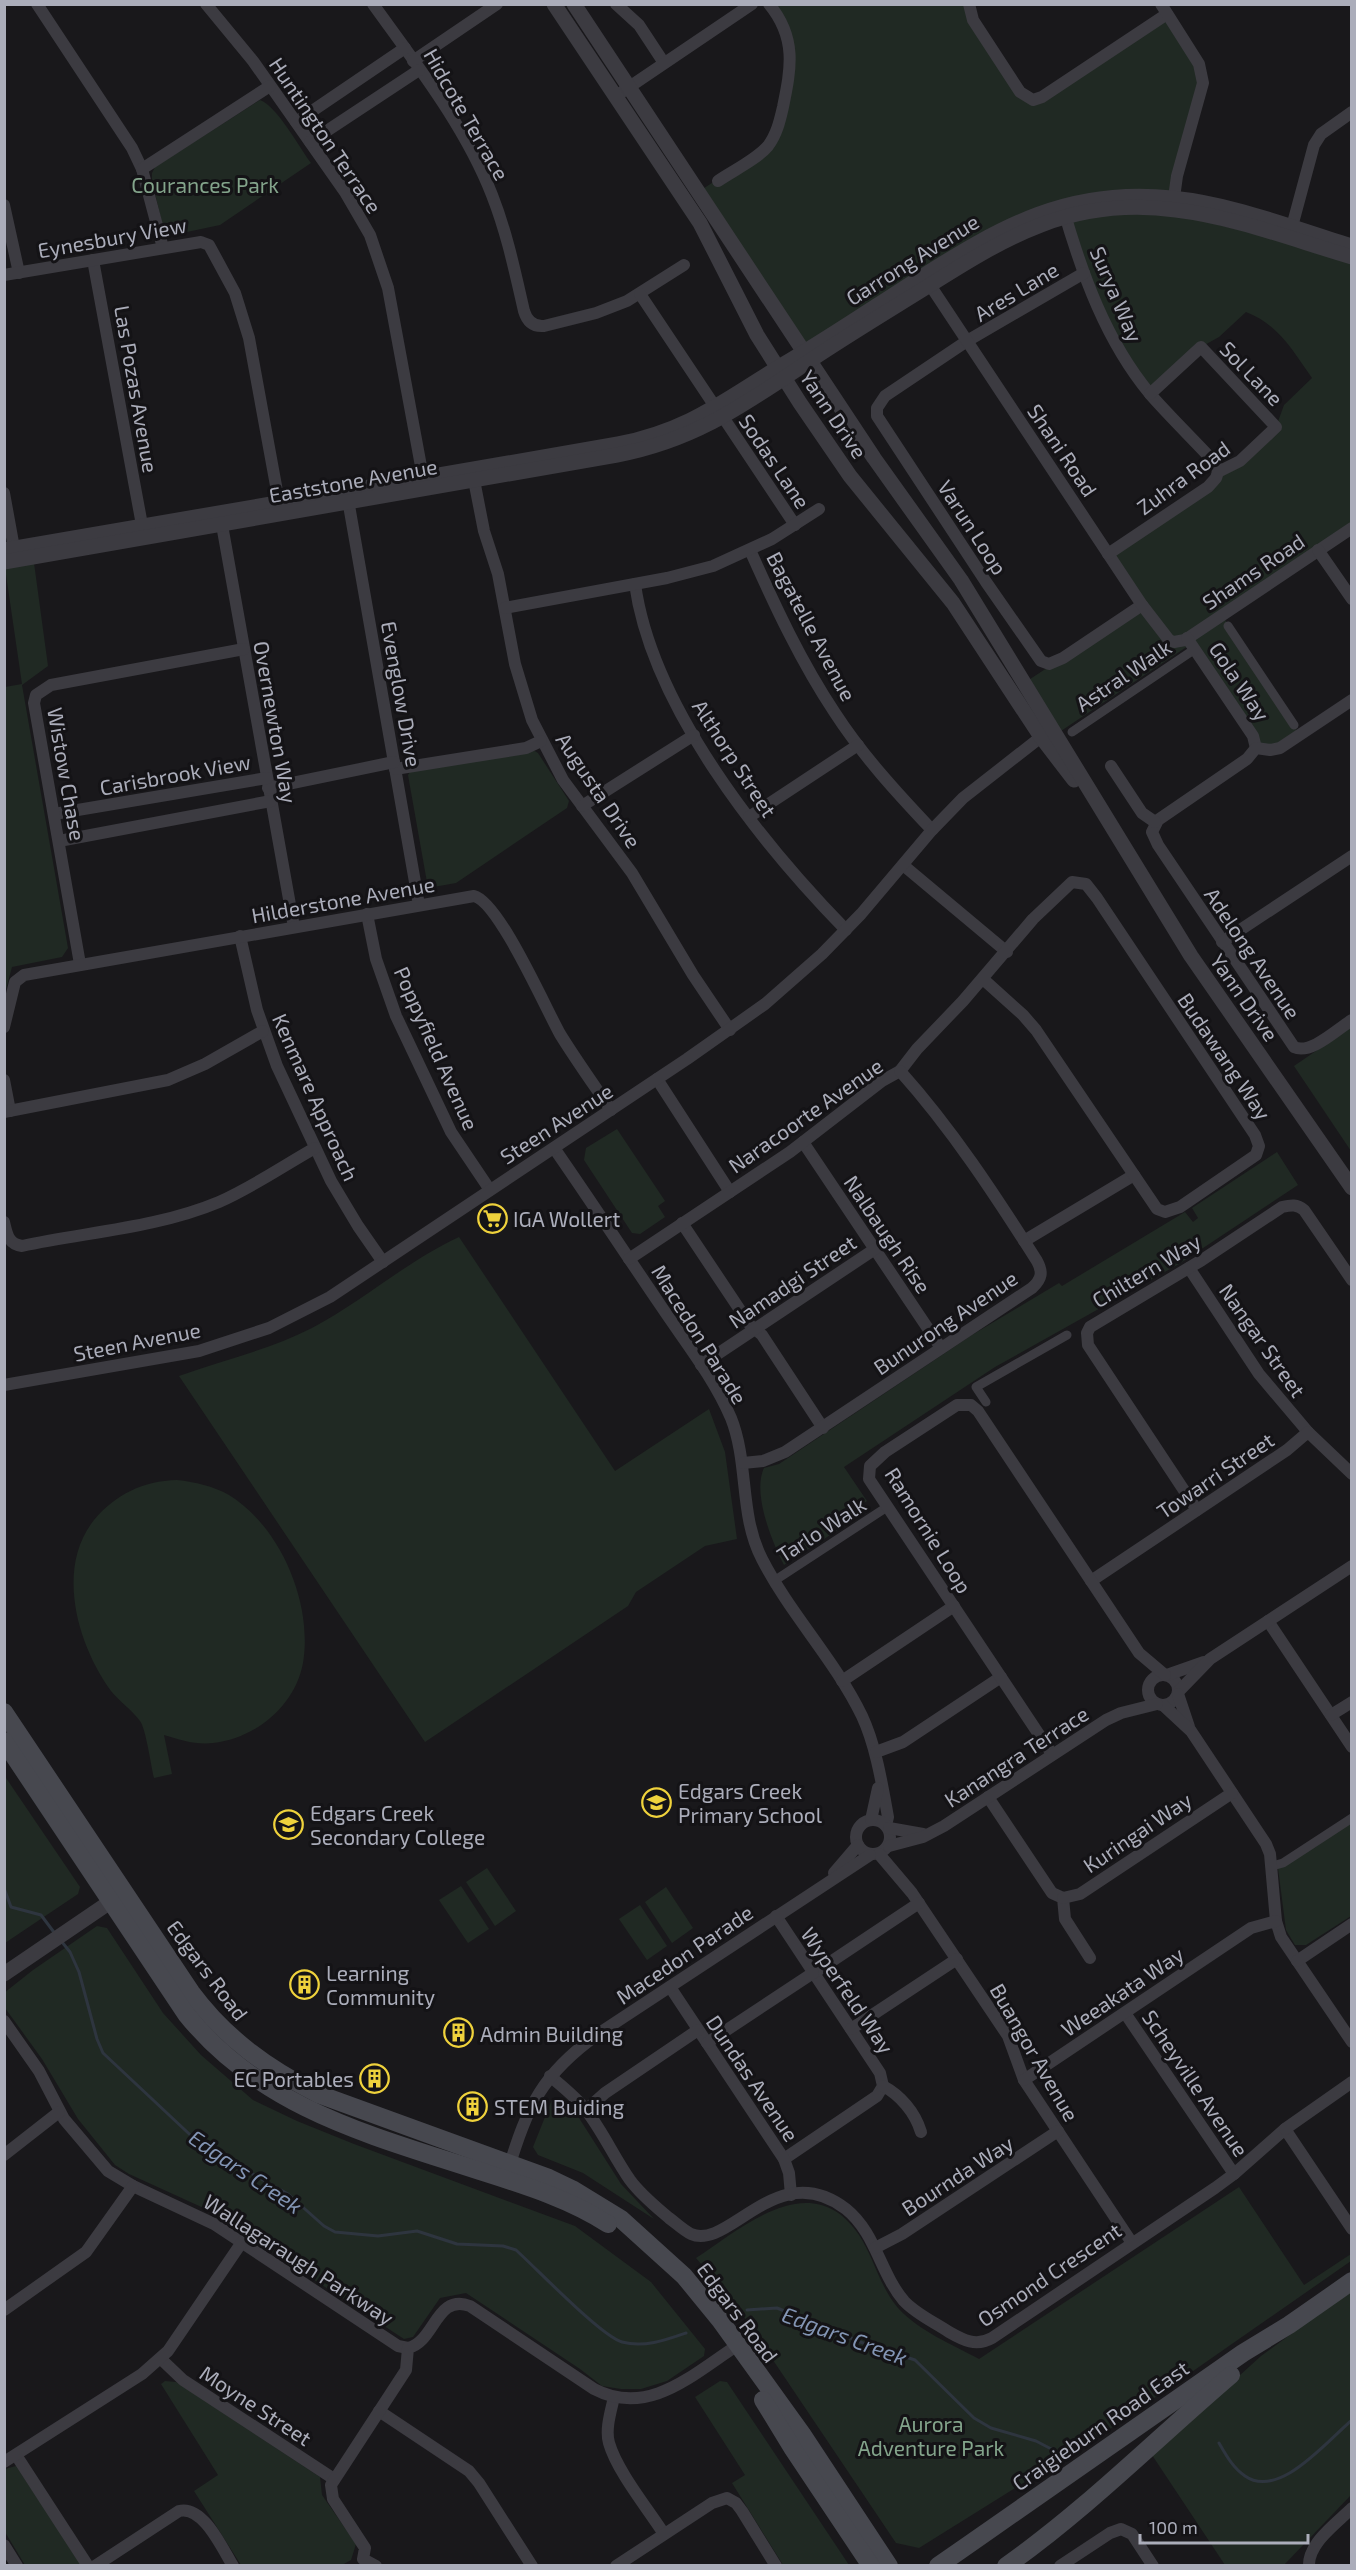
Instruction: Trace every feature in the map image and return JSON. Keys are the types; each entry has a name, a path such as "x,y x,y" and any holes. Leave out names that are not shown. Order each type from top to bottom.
{"main road":[{"name":"Edgars Road","path":"4,1712 112,1895"},
{"name":"Edgars Road","path":"4,1742 112,1895 203,2009 226,2034 262,2062 318,2094 507,2171 572,2189 621,2219 684,2276 802,2434 889,2565"},
{"name":"Craigieburn Road East","path":"938,2565 1243,2353 1289,2325 1352,2281"},
{"name":"Craigieburn Road East","path":"1006,2565 1106,2487 1202,2399 1289,2325"},
{"name":"Edgars Road","path":"735,2347 793,2449 871,2565"}],"street":[{"path":"37,4 117,124 142,169 163,248"},
{"name":"Huntington Terrace","path":"206,4 240,44 359,213 380,263 393,311 424,483"},
{"name":"Hidcote Terrace","path":"373,4 405,48 471,152 492,195 503,226 524,311 529,321 538,326 578,319 611,308 640,294"},
{"path":"310,142 497,4"},
{"name":"Yann Drive","path":"554,4 700,223 750,322 850,476 953,603 1041,737 1110,825"},
{"name":"Yann Drive","path":"574,4 874,458 961,580 1191,956 1352,1188"},
{"path":"616,4 639,25 664,63"},
{"path":"615,96 752,4"},
{"path":"718,181 766,148 777,131 791,59 786,35 769,4"},
{"path":"969,4 973,20 1014,83 1025,96 1033,100 1041,97 1164,9 1200,64 1203,74 1203,83 1177,176 1173,204"},
{"path":"296,122 405,48"},
{"path":"142,169 270,86"},
{"path":"1290,233 1314,145 1321,134 1352,112"},
{"name":"Garrong Avenue","path":"516,461 641,439 719,413 927,280 1004,239 1043,223 1064,211 1173,204 1205,214 1352,246"},
{"path":"4,205 19,273"},
{"name":"Surya Way","path":"1064,211 1084,273 1121,354 1150,394 1216,464 1218,472"},
{"name":"Garrong Avenue","path":"1290,233 1352,257"},
{"name":"Eynesbury View","path":"4,275 205,242 214,250 228,278 249,338 280,508"},
{"name":"Las Pozas Avenue","path":"93,260 143,531"},
{"path":"640,294 684,265"},
{"name":"Ares Lane","path":"967,341 1084,273"},
{"name":"Shani Road","path":"927,280 1142,605 1166,638 1174,642"},
{"name":"Sodas Lane","path":"640,294 795,525"},
{"name":"Varun Loop","path":"967,341 885,396 880,401 876,412 986,582 1033,652 1041,661 1049,664 1063,658 1142,605"},
{"name":"Sol Lane","path":"1150,394 1201,347 1276,427"},
{"name":"Garrong Avenue","path":"706,427 719,413"},
{"name":"Eaststone Avenue","path":"9,555 474,474 648,449 706,427"},
{"name":"Zuhra Road","path":"1108,554 1208,487 1218,472 1240,461 1276,427"},
{"name":"Eaststone Avenue","path":"474,474 516,461"},
{"name":"Augusta Drive","path":"474,474 484,531 498,574 524,701 542,741 563,780 632,873 729,1030"},
{"path":"4,493 9,555"},
{"name":"Evenglow Drive","path":"347,496 419,905"},
{"path":"505,608 691,572 750,550 819,509"},
{"name":"Overnewton Way","path":"221,519 294,927"},
{"name":"Shams Road","path":"1174,642 1187,638 1352,528"},
{"name":"Bagatelle Avenue","path":"750,550 808,670 858,745 885,779 932,830"},
{"path":"1318,550 1352,600"},
{"name":"Althorp Street","path":"635,584 641,619 661,676 694,735 749,817 802,884 846,930"},
{"path":"1228,627 1294,725"},
{"name":"Gola Way","path":"1187,638 1253,736 1256,748"},
{"name":"Wistow Chase","path":"80,964 34,703 40,690 51,685 244,649"},
{"name":"Astral Walk","path":"1072,732 1195,649"},
{"path":"1111,766 1142,813 1155,822 1247,759 1256,748 1270,750 1280,748 1352,700"},
{"path":"582,806 694,735"},
{"name":"Steen Avenue","path":"4,1385 199,1351 232,1341 302,1313 383,1262 611,1110 729,1030 780,991 846,930 932,830 963,798 1041,737"},
{"name":"Carisbrook View","path":"54,814 526,748 542,741"},
{"path":"749,817 858,745"},
{"name":"Carisbrook View","path":"59,841 271,801"},
{"name":"Adelong Avenue","path":"1155,822 1152,832 1155,840 1289,1042 1296,1049 1312,1046 1352,1020"},
{"path":"1222,942 1352,856"},
{"path":"903,865 1007,952"},
{"name":"Budawang Way","path":"1072,882 1086,884 1258,1140 1258,1151 1253,1158 1172,1211 1165,1212 1157,1209 1036,1030 983,979 1007,952 1033,919 1062,889 1072,882"},
{"name":"Hilderstone Avenue","path":"4,1027 15,982 19,977 80,964 474,896 486,903 518,952 565,1041 611,1110"},
{"name":"Poppyfield Avenue","path":"367,914 376,959 396,1016 451,1132 490,1190"},
{"name":"Kenmare Approach","path":"240,936 263,1031 315,1148 342,1202 383,1262"},
{"name":"Naracoorte Avenue","path":"629,1259 803,1142 882,1081 900,1071 917,1049 983,979"},
{"path":"4,1080 7,1112 168,1080 205,1064 263,1031"},
{"name":"Bunurong Avenue","path":"744,1463 772,1458 823,1428 1037,1283 1041,1270 1024,1241 934,1109 900,1071"},
{"path":"657,1079 730,1192"},
{"name":"Nalbaugh Rise","path":"803,1142 941,1348"},
{"path":"4,1222 8,1238 14,1244 22,1246 170,1218 218,1202 246,1189 315,1148"},
{"name":"Macedon Parade","path":"554,1148 701,1365 730,1418 744,1463 753,1538 774,1581 842,1681 862,1717 876,1752 879,1781 888,1817 887,1827"},
{"path":"1024,1241 1134,1175"},
{"name":"Chiltern Way","path":"1197,1510 1094,1354 1086,1339 1090,1327 1189,1268 1282,1207 1296,1205 1304,1210 1352,1280"},
{"path":"682,1223 750,1325 762,1335 823,1428"},
{"name":"Namadgi Street","path":"701,1365 875,1249"},
{"name":"Nangar Street","path":"1189,1268 1264,1381 1308,1432"},
{"path":"986,1402 976,1387 1067,1335"},
{"name":"Ramornie Loop","path":"1052,1754 869,1479 868,1471 873,1461 957,1405 971,1405 1139,1653 1149,1686"},
{"path":"1308,1432 1352,1474"},
{"name":"Towarri Street","path":"1091,1581 1287,1450 1308,1432"},
{"name":"Tarlo Walk","path":"774,1581 887,1507"},
{"path":"1191,1731 1149,1695 1149,1686 1153,1678 1210,1659 1352,1566"},
{"path":"842,1681 954,1606"},
{"path":"1268,1621 1352,1747"},
{"name":"Ramornie Loop","path":"1139,1653 1166,1675"},
{"path":"1160,1704 1173,1702 1178,1693 1210,1659"},
{"path":"1166,1675 1176,1681 1191,1731 1266,1844 1272,1866 1276,1921 1281,1936 1352,2042"},
{"path":"876,1752 903,1742 1001,1677"},
{"name":"Kanangra Terrace","path":"879,1852 922,1838 933,1832 1052,1754 1121,1713 1149,1686"},
{"path":"1331,1715 1352,1702"},
{"name":"Kanangra Terrace","path":"1121,1713 1160,1704"},
{"name":"Macedon Parade","path":"871,1820 879,1781"},
{"name":"Kuringai Way","path":"1063,1898 1080,1894 1232,1793"},
{"path":"988,1797 1052,1893 1063,1898 1065,1919 1090,1958"},
{"path":"1272,1866 1283,1863 1352,1818"},
{"path":"871,1820 879,1820 887,1827 891,1837 879,1852 858,1845 856,1832 860,1826 871,1820"},
{"name":"Kanangra Terrace","path":"887,1827 913,1833 933,1832"},
{"name":"Macedon Parade","path":"820,1887 846,1861 858,1845"},
{"name":"Macedon Parade","path":"507,2171 528,2110 550,2076 573,2052 820,1887 879,1852"},
{"name":"Buangor Avenue","path":"879,1852 919,1904 1008,2036 1024,2080 1132,2242"},
{"path":"5,1974 44,1942 112,1895"},
{"path":"707,2043 919,1904"},
{"name":"Wyperfeld Way","path":"776,1916 880,2073 882,2086 875,2098 784,2159"},
{"name":"Weeakata Way","path":"1024,2080 1251,1928 1276,1921"},
{"path":"1297,1961 1352,1924"},
{"path":"4,1965 44,1942"},
{"path":"851,2029 957,1959"},
{"name":"Dundas Avenue","path":"670,1988 784,2159 789,2173 792,2195"},
{"name":"Scheyville Avenue","path":"1125,2013 1234,2174"},
{"name":"Wallagaraugh Parkway","path":"4,2021 39,2071 59,2112 102,2164 118,2178 214,2224 398,2346 408,2348"},
{"path":"586,2110 605,2093 698,2030"},
{"name":"Osmond Crescent","path":"550,2076 574,2096 586,2110 637,2188 689,2233 713,2235 765,2202 792,2195 814,2195 837,2204 858,2220 895,2288 911,2308 960,2338 981,2342 992,2338 1234,2174 1285,2129 1352,2082"},
{"name":"Wyperfeld Way","path":"882,2086 899,2097 916,2120 921,2132"},
{"path":"4,2155 59,2112"},
{"path":"1285,2129 1352,2229"},
{"name":"Bournda Way","path":"875,2248 896,2238 1058,2132"},
{"path":"4,2310 87,2252 133,2186"},
{"path":"4,2462 142,2374 161,2359 242,2241"},
{"path":"376,2565 360,2562 363,2544 331,2494 334,2480 406,2370 408,2348 420,2343 441,2313 453,2304 470,2306 594,2389 614,2397 635,2399 659,2395 674,2388 735,2347"},
{"name":"Moyne Street","path":"161,2359 183,2380 334,2480"},
{"path":"614,2397 610,2417 609,2443 664,2534"},
{"path":"379,2411 469,2471 532,2565"},
{"path":"16,2455 88,2565"},
{"path":"616,2565 718,2500 727,2498 736,2503 742,2511 776,2565"},
{"path":"1309,2562 1315,2545 1352,2508"},
{"path":"95,2565 179,2511 189,2509 200,2516 233,2565"},
{"path":"1060,2565 1110,2533 1121,2529 1131,2533 1153,2565"},
{"path":"4,2545 17,2565"}],"green space":[{"path":"769,5 969,5 969,13 1033,100 1167,14 1203,74 1174,198 1098,199 804,352 698,192 766,148 791,59"},
{"name":"Courances Park","path":"260,100 280,118 311,163 220,225 168,236 164,231 152,181 155,167"},
{"path":"1149,208 1351,257 1351,528 1222,615 1300,735 1283,747 1256,748 1191,644 1055,735 1024,683 1142,606 1108,554 1208,487 1276,427 1284,405 1312,378 1276,331 1246,312 1219,337 1201,347 1150,394 1121,354 1066,217"},
{"path":"34,563 48,666 22,685 68,948 62,957 12,967 5,993 5,687 22,684 5,568"},
{"path":"533,750 538,753 569,801 567,808 456,883 428,888 408,775 410,772"},
{"path":"1351,1027 1351,1151 1294,1066"},
{"path":"617,1129 665,1201 658,1206 665,1217 640,1234 632,1233 584,1160 586,1148"},
{"path":"1277,1152 1298,1185 1179,1264 995,1367 844,1467 867,1501 857,1508 861,1515 784,1565 769,1531 762,1504 760,1490 764,1468 779,1464 972,1335 1059,1283 1062,1286 1185,1212 1193,1222 1198,1218 1192,1208"},
{"path":"459,1237 615,1471 709,1409 725,1452 737,1539 705,1546 636,1592 628,1606 425,1742 179,1376 296,1336 331,1317 421,1258"},
{"path":"177,1480 204,1485 229,1495 248,1509 264,1526 278,1547 298,1592 305,1640 299,1679 292,1693 271,1717 244,1734 213,1743 194,1743 164,1735 172,1774 154,1778 140,1721 111,1691 89,1652 81,1630 74,1584 76,1561 82,1540 102,1511 121,1496 142,1486"},
{"path":"4,1775 80,1887 78,1894 5,1943"},
{"path":"1351,1823 1351,1916 1306,1945 1295,1945 1286,1930 1278,1868"},
{"path":"487,1868 516,1911 495,1926 466,1882"},
{"path":"461,1886 489,1929 468,1943 439,1900"},
{"path":"666,1887 693,1928 672,1943 645,1902"},
{"path":"640,1905 667,1946 647,1960 619,1919"},
{"path":"97,1926 107,1928 163,2013 201,2055 253,2100 354,2144 575,2226 651,2282 705,2349 704,2356 667,2381 641,2389 602,2386 466,2293 440,2298 413,2337 404,2339 208,2210 129,2174 115,2165 78,2119 42,2059 5,2008 4,1993"},
{"path":"553,2097 560,2097 579,2118 621,2184 654,2219 583,2173 538,2155 533,2147"},
{"name":"Aurora Adventure Park","path":"1239,2187 1304,2285 1351,2254 1351,2261 1110,2429 919,2548 896,2543 738,2308 696,2258 735,2231 778,2209 799,2203 820,2205 840,2215 859,2235 886,2291 906,2316 937,2337 979,2359"},
{"path":"1351,2290 1351,2495 1284,2565 1225,2565 1152,2455 1261,2356"},
{"path":"165,2381 176,2382 320,2477 322,2495 356,2544 351,2560 342,2565 241,2565 194,2491 218,2475 161,2384"},
{"path":"720,2381 727,2382 849,2565 783,2565 732,2483 745,2475 695,2397"},
{"path":"16,2466 82,2565 25,2565 5,2532 5,2469"}],"waterway":[{"name":"Edgars Creek","path":"4,1888 11,1907 41,1915 56,1935"},
{"name":"Edgars Creek","path":"62,1942 70,1952 79,1972 103,2053 201,2145 288,2194 324,2226 335,2232 378,2236 417,2231 457,2244 503,2246 516,2250 599,2328 622,2342 647,2344 686,2333"},
{"name":"Edgars Creek","path":"747,2310 777,2308 863,2343 915,2360 974,2418 991,2428 1036,2441 1057,2452"},
{"name":"Edgars Creek","path":"1219,2443 1233,2465 1245,2476 1258,2481 1273,2480 1302,2465 1352,2420"}],"place":[{"name":"IGA Wollert","path":"492,1218"},
{"name":"Edgars Creek Primary School","path":"657,1802"},
{"name":"Edgars Creek Secondary College","path":"289,1824"},
{"name":"Learning Community","path":"305,1984"},
{"name":"Admin Building","path":"459,2033"},
{"name":"EC Portables","path":"375,2078"},
{"name":"STEM Buiding","path":"473,2106"}]}
